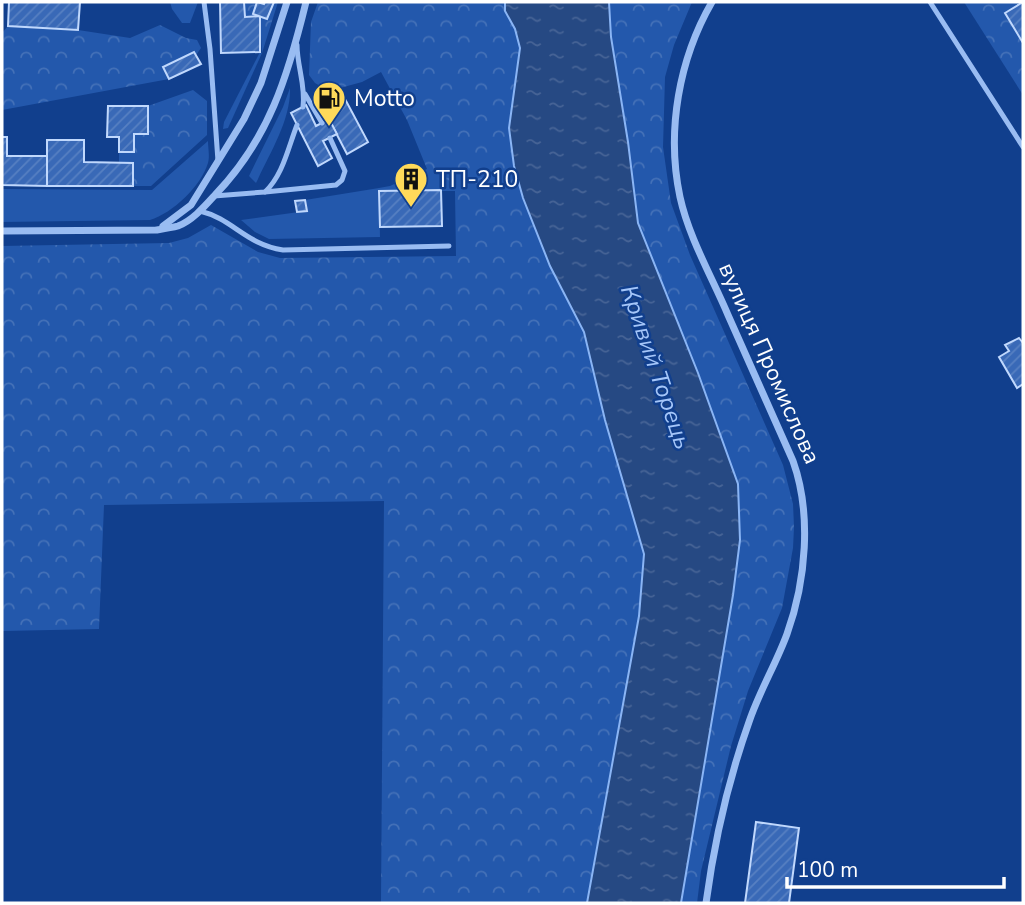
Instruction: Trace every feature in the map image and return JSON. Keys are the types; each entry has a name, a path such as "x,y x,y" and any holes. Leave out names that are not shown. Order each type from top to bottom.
{"street":[{"path":"156,230 191,205 244,119 261,83 287,2"},
{"path":"2,231 156,230 179,226 200,211 228,182 263,131 282,90 306,2"},
{"name":"вулиця Промислова","path":"706,903 710,872 740,751 759,696 787,634 793,611 799,582 804,527 804,505 793,461 699,248 680,198 676,146 680,85 690,47 712,2"}],"lane":[{"path":"204,2 218,161"},
{"path":"930,2 1023,147"},
{"path":"297,38 297,59 305,94 322,122"},
{"path":"303,107 305,94"},
{"path":"265,192 280,172 297,125"},
{"path":"214,196 335,186 342,180 345,171 330,138"},
{"path":"200,211 220,218 250,240 283,250 449,246"}],"green space":[{"path":"170,2 198,2 190,23 182,23"},
{"path":"244,2 257,2 253,14 267,19 274,2 278,2 262,53 260,17 245,17"},
{"path":"318,2 505,2 505,11 515,29 520,48 517,80 550,266 584,332 605,420 644,554 639,616 587,903 381,903 384,501 104,505 99,629 2,631 2,246 169,243 188,238 211,225 258,252 280,258 456,256 455,191 379,191 379,188 390,186 427,169 407,120 381,72 362,82 329,91 315,83 309,75 311,22"},
{"path":"609,2 692,2 674,45 665,77 663,147 671,203 690,255 783,465 793,504 793,548 782,608 748,691 731,746 701,871 697,903 681,903 714,700 738,484 698,373 638,223 611,37"},
{"path":"964,2 1023,2 1023,95"},
{"path":"160,25 186,38 197,40 201,48 196,55 194,52 163,66 169,79 2,110 2,33 8,26 78,30 130,38"},
{"path":"260,52 262,53 228,128 223,129 224,122"},
{"path":"290,88 284,123 256,183 249,176"},
{"path":"193,90 207,101 207,135 151,186 133,186 133,163 119,163 119,152 134,152 134,134 148,133 148,106"},
{"path":"208,141 209,161 199,181 177,205 150,220 2,222 2,189 152,190"},
{"path":"379,188 380,237 269,239 241,220 306,211 305,200"}],"water":[{"name":"Кривий Торець","path":"505,2 609,2 611,37 638,223 698,373 738,484 740,540 733,595 681,903 587,903 639,616 644,554 605,420 584,332 550,266 523,198 514,166 509,128 520,48 515,29 505,11"}],"building":[{"path":"9,2 80,2 78,30 8,26"},
{"path":"220,2 244,2 245,17 260,16 260,52 221,53"},
{"path":"257,2 274,2 267,19 253,14"},
{"path":"1023,2 1023,43 1005,13"},
{"path":"194,52 201,64 169,79 163,67"},
{"path":"345,99 368,142 347,154 324,110"},
{"path":"306,105 316,126 329,119 337,134 323,141 332,158 318,166 291,113"},
{"path":"108,106 148,106 148,134 134,134 134,152 119,152 119,137 107,137"},
{"path":"2,137 7,137 7,156 47,156 47,186 2,185"},
{"path":"47,140 84,140 84,162 133,163 133,186 47,186"},
{"name":"ТП-210","path":"441,190 442,226 380,227 379,191"},
{"path":"305,200 307,211 297,212 295,201"},
{"path":"1019,338 1023,343 1023,384 1017,388 999,357 1009,351 1005,345"},
{"path":"756,822 799,828 789,903 745,903"}],"place":[{"name":"Motto","path":"329,128"},
{"name":"ТП-210","path":"411,209"}]}
